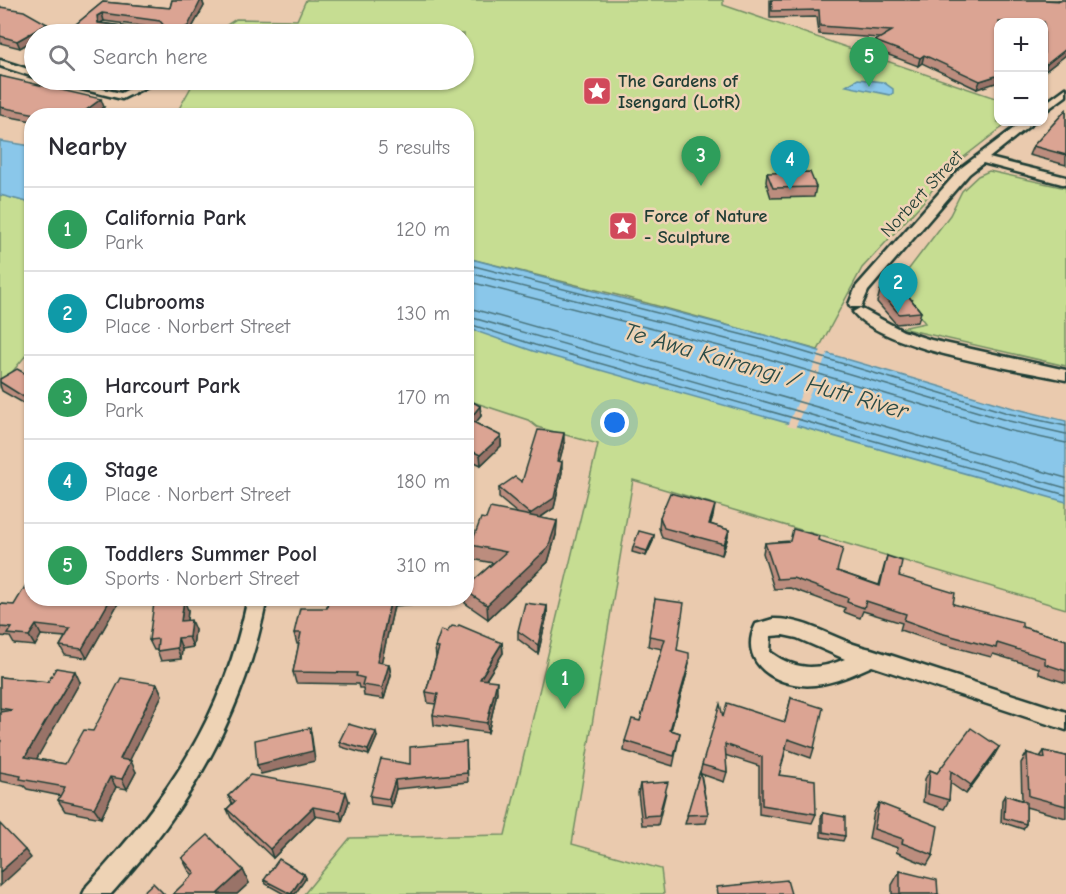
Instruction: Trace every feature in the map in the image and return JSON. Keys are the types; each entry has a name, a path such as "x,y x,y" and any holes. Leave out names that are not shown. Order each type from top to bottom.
{"street":[{"path":"0,63 24,71"},
{"path":"95,90 122,96 134,90"},
{"path":"1048,106 1066,91"},
{"name":"Norbert Street","path":"1023,126 965,171 861,290 858,308 879,327 902,335 1066,375"},
{"path":"981,159 1066,181"},
{"path":"95,894 165,810 214,733 247,652 256,606"},
{"path":"871,657 838,672 804,678 778,671 761,656 759,641 763,630 776,625 799,630 841,650 871,657 1066,722"}],"green space":[{"path":"306,0 723,0 723,5 994,98 994,126 1004,126 946,171 924,201 862,268 818,350 621,296 474,260 474,108 179,108 189,90 474,90 474,24 228,24 236,19 297,20"},
{"path":"989,171 1066,188 1066,366 901,328 925,323 908,300 913,285 899,282 950,215 962,191 978,176"},
{"path":"0,195 24,201 24,358 0,387"},
{"path":"474,321 1066,493 1066,609 633,480 572,844 661,869 664,894 304,894 350,838 505,835 598,444 537,427 528,420 474,402"}],"water":[{"path":"858,79 883,82 893,89 893,93 890,95 846,86"},
{"path":"0,141 24,145 24,201 0,195"},
{"name":"Te Awa Kairangi / Hutt River","path":"474,260 768,336 1013,408 1066,421 1066,502 533,351 474,330"}],"pier":[{"path":"822,348 829,350 795,428 787,426"}],"building":[{"path":"172,0 201,0 189,24 163,24 160,21 102,13 97,16 98,23 105,24 76,24 103,2 170,8"},
{"path":"771,0 1066,0 1066,49 1048,63 1048,18 994,18 994,77 980,81 924,55 920,58 875,41 892,31 820,26 819,10 772,11"},
{"path":"0,7 24,11 47,24 24,24 24,37 17,41 0,36"},
{"path":"0,76 24,81 24,90 61,90 101,99 89,108 24,108 24,112 0,107"},
{"path":"1066,110 1066,155 1033,146"},
{"path":"810,172 816,187 773,188 767,173"},
{"path":"886,274 910,280 906,293 921,312 899,314 880,291"},
{"path":"17,369 24,373 24,397 0,382 0,379"},
{"path":"474,403 480,406 474,414"},
{"path":"474,422 501,436 480,455 474,452"},
{"path":"538,430 564,433 557,461 562,462 554,498 530,514 499,488 515,477 522,482"},
{"path":"670,493 715,505 709,524 729,530 724,544 664,528 660,517"},
{"path":"490,508 557,521 548,548 487,605 474,596 474,580 506,552 474,546 474,537 481,518 486,519"},
{"path":"793,529 819,536 818,540 843,548 837,571 880,586 887,556 902,561 899,576 955,593 953,604 1022,622 1022,627 1066,640 1066,671 1045,664 1045,658 997,643 996,648 940,633 904,620 906,614 866,601 864,608 847,602 848,598 793,578 777,579 765,543 790,541"},
{"path":"639,531 654,535 647,551 633,547"},
{"path":"24,588 24,606 106,606 82,649 60,646 70,629 36,625 29,636 8,634 12,628 0,627 0,604 14,605"},
{"path":"655,599 684,603 677,650 689,653 689,663 670,730 680,733 674,756 625,741 632,719 640,721 665,639 649,636"},
{"path":"525,603 547,606 538,645 518,631"},
{"path":"154,606 183,606 181,621 191,620 189,637 178,638 177,648 157,651 158,639 149,640"},
{"path":"327,606 389,606 377,662 389,664 382,688 362,685 364,678 356,676 357,673 293,672 301,633 294,633 300,608 327,608"},
{"path":"459,625 502,643 480,679 497,681 487,723 433,715 438,694 426,692 439,648 435,647 441,630 447,632 452,626"},
{"path":"56,668 75,671 25,757 65,764 84,730 93,731 121,678 157,684 120,759 131,761 122,779 110,777 94,808 58,800 65,787 20,779 21,776 0,772 0,712 12,710 0,708 0,677 48,682"},
{"path":"791,698 823,708 814,748 788,739 779,775 815,780 816,814 762,805 762,757 725,744 727,772 702,765 720,704 723,717 727,703 785,722"},
{"path":"348,724 376,732 368,750 339,742"},
{"path":"310,728 313,751 257,765 255,740"},
{"path":"971,728 999,747 971,785 951,771 949,800 928,794 930,770 937,773"},
{"path":"466,742 467,773 395,780 389,799 370,796 381,759 410,764 410,747"},
{"path":"1044,751 1066,756 1066,806 1029,796 1027,753 1045,758"},
{"path":"700,771 708,814 687,815"},
{"path":"250,775 346,792 340,812 313,807 270,849 227,809 235,801 228,796"},
{"path":"668,782 659,815 644,816 640,784"},
{"path":"1005,795 1026,802 1026,824 1004,818"},
{"path":"879,803 938,826 933,855 902,843 903,839 874,829"},
{"path":"823,813 845,817 845,836 823,832"},
{"path":"0,824 25,850 0,872"},
{"path":"208,835 243,870 217,894 173,894 195,873 182,858"},
{"path":"279,859 304,874 291,894 264,880"},
{"path":"900,871 937,880 938,894 900,894"},
{"path":"787,880 791,894 718,894 717,887"},
{"path":"153,883 164,894 141,894"}],"place":[{"name":"Toddlers Summer Pool","path":"869,87"},
{"name":"The Gardens of Isengard (LotR)","path":"597,91"},
{"name":"Harcourt Park","path":"701,186"},
{"name":"Stage","path":"790,190"},
{"name":"Force of Nature - Sculpture","path":"623,226"},
{"name":"Clubrooms","path":"898,313"},
{"name":"California Park","path":"565,709"}]}
